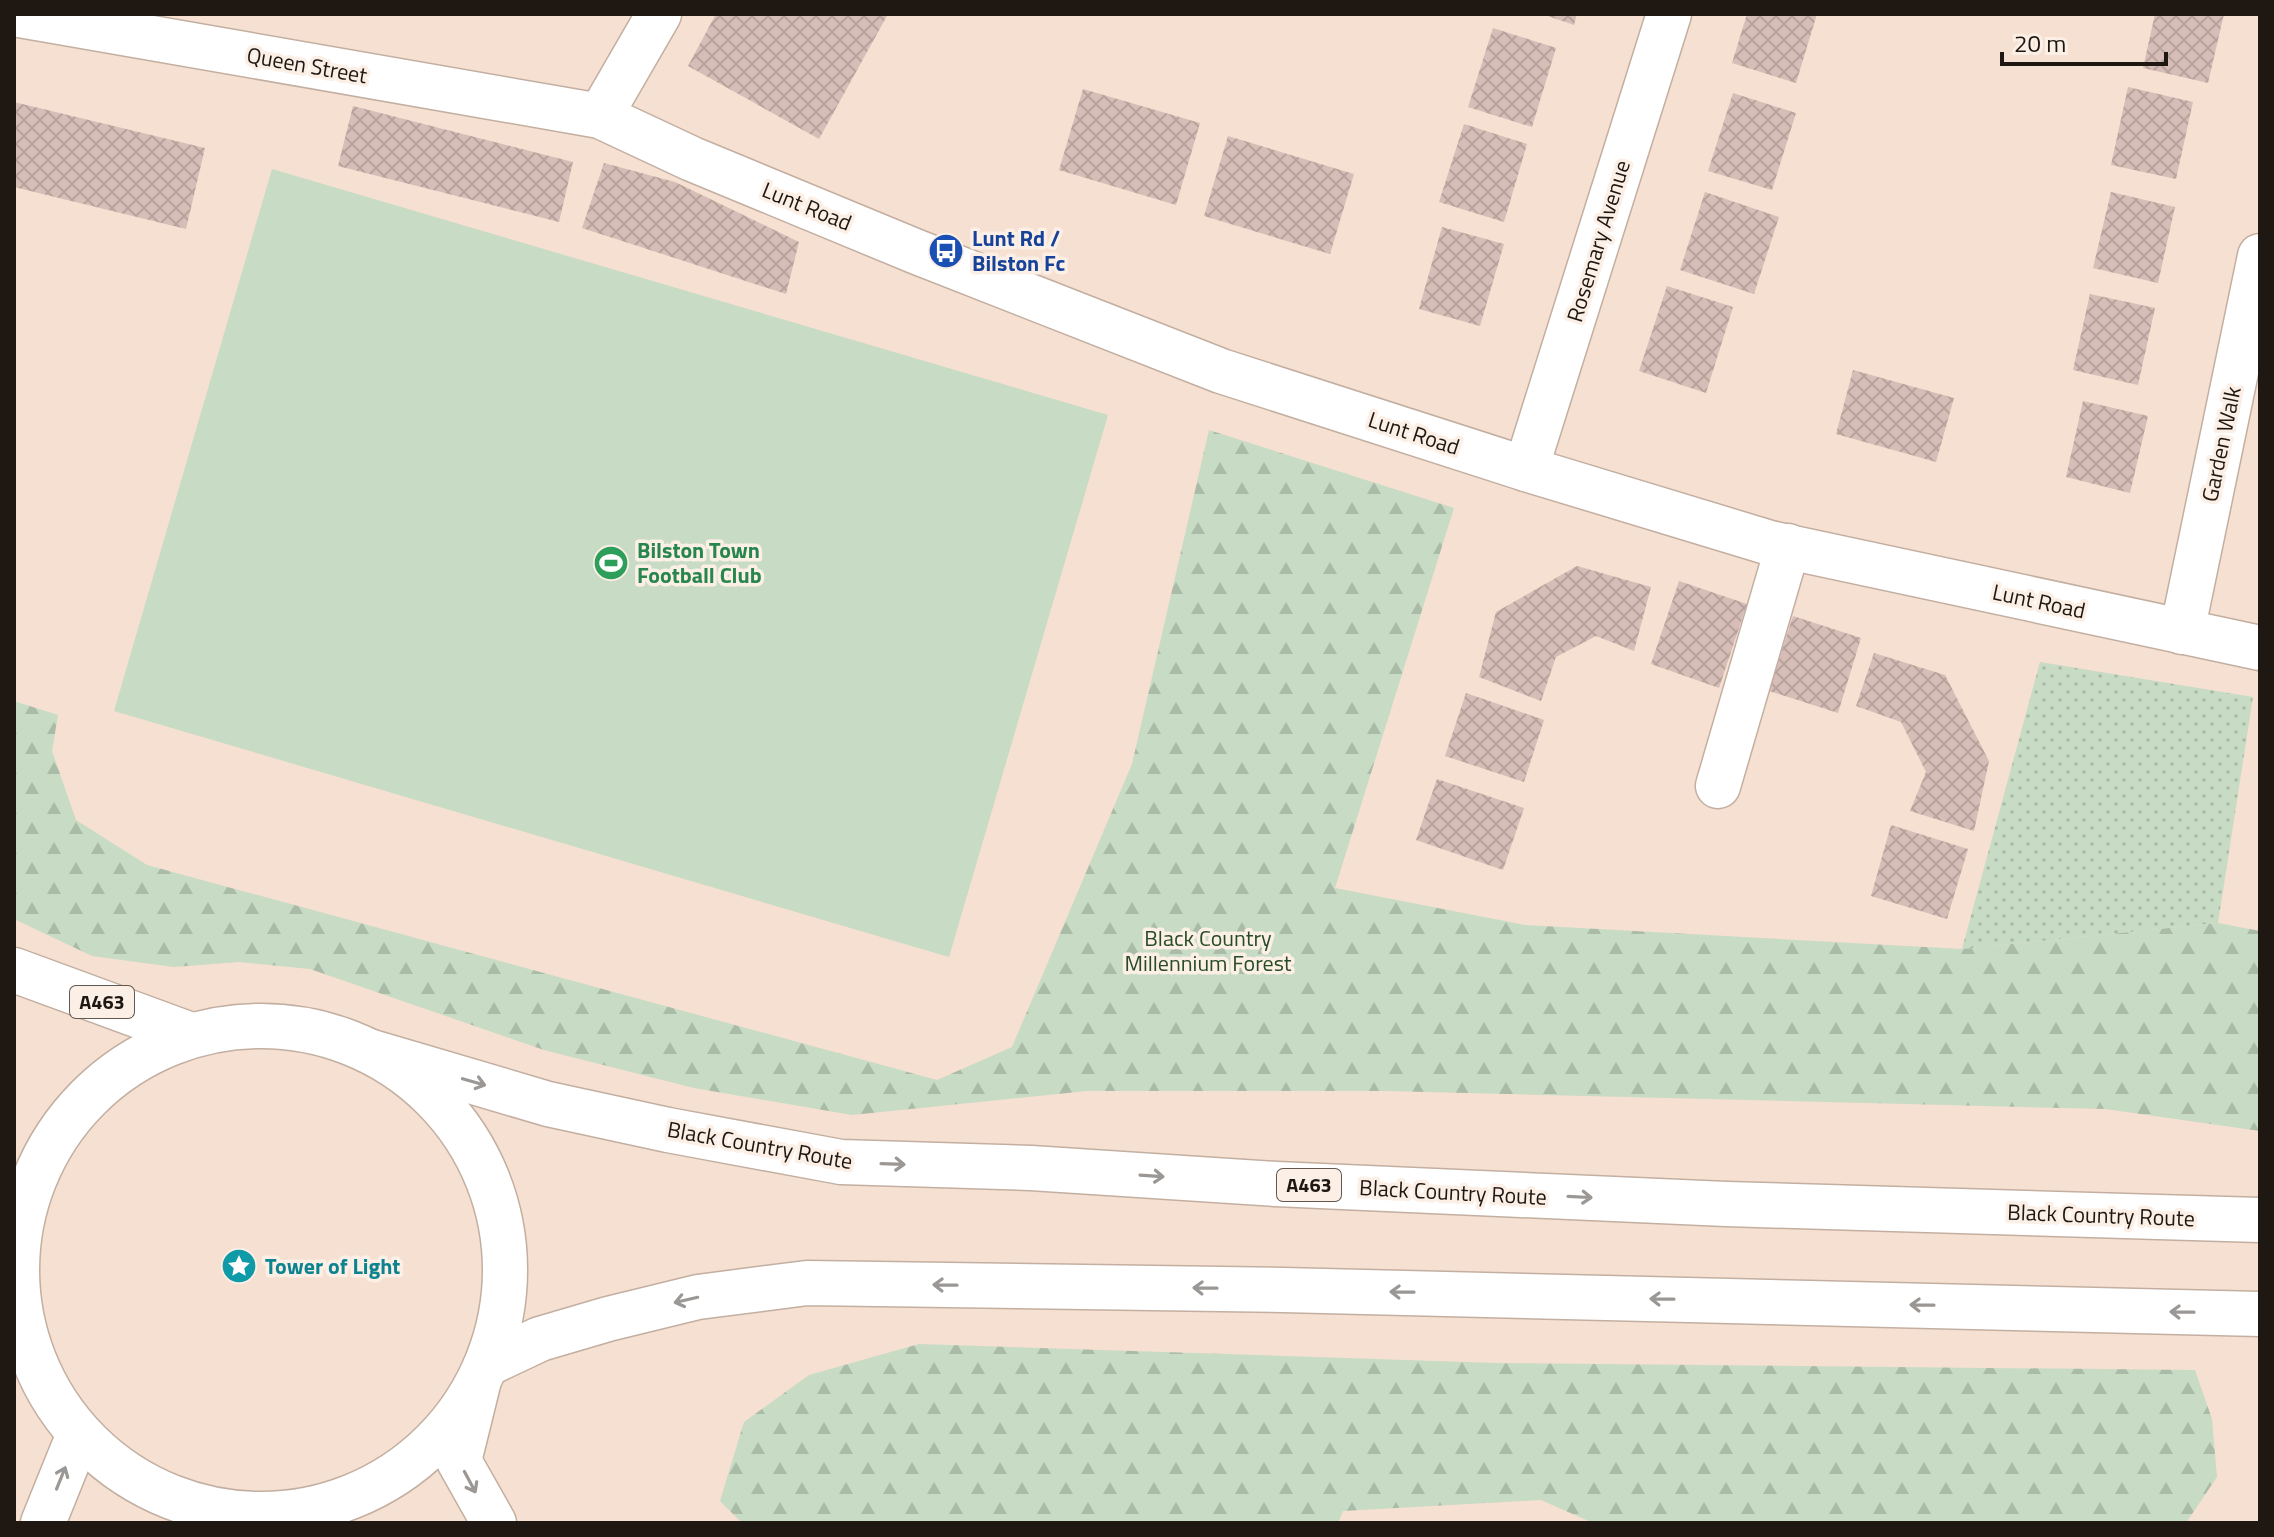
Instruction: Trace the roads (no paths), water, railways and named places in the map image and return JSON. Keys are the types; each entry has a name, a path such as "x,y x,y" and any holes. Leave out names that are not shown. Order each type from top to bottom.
{"main road":[{"name":"Queen Street","path":"14,14 600,116"},
{"path":"600,116 659,14"},
{"name":"Rosemary Avenue","path":"1526,469 1669,14"},
{"name":"Lunt Road","path":"600,116 692,159 917,252 1221,371 1526,469 1788,546 2260,648"},
{"name":"Garden Walk","path":"2182,632 2260,256"},
{"path":"1718,786 1788,546"},
{"name":"A463","path":"14,970 191,1035"},
{"path":"494,1523 459,1461 482,1374 504,1305 505,1244 500,1214 490,1185 470,1145 443,1108 398,1068 372,1052 313,1031 283,1026 252,1025 191,1035 143,1056 100,1084 50,1145 29,1191 19,1230 16,1268 18,1315 30,1351 59,1408 79,1434 117,1467 159,1493 206,1509 256,1515 291,1518 367,1491 399,1473 444,1433 482,1374 540,1339 698,1297 807,1283 1298,1290 2260,1314"},
{"name":"Black Country Route","path":"372,1052 548,1104 841,1162 1031,1168 1276,1184 1711,1203 2260,1220"},
{"path":"43,1523 79,1434"}],"place":[{"name":"Lunt Rd / Bilston Fc","path":"946,251"},
{"name":"Bilston Town Football Club","path":"611,563"},
{"name":"Tower of Light","path":"239,1266"}],"park label":[{"name":"Black Country Millennium Forest","path":"1208,950"}]}
